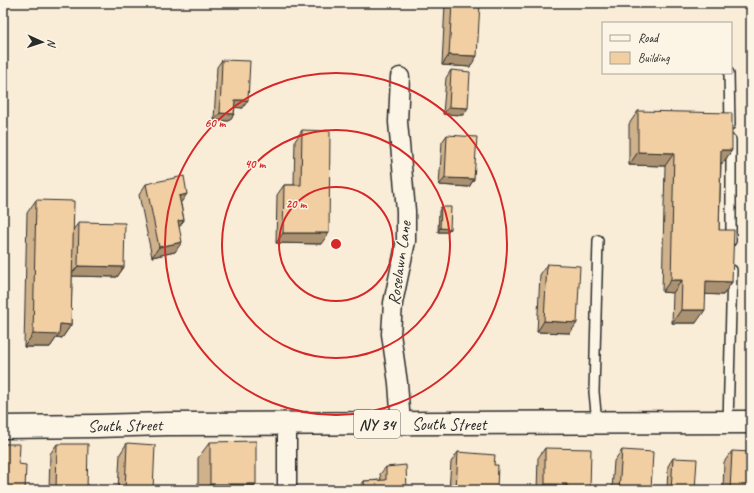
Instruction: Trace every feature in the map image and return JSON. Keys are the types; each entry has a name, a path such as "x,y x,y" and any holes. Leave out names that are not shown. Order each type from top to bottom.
{"main road":[{"name":"South Street","path":"3,427 167,424 751,422"}],"street":[{"name":"Roselawn Lane","path":"400,77 398,122 406,211 406,241 393,303 391,334 398,383 401,424"},
{"path":"287,424 287,490"}],"lane":[{"path":"729,74 731,249"},
{"path":"597,423 594,392 598,240"},
{"path":"728,423 732,264"}],"building":[{"path":"452,3 480,3 477,56 449,55"},
{"path":"222,60 250,61 248,100 235,100 234,114 220,113"},
{"path":"451,70 470,72 468,108 449,107"},
{"path":"638,111 732,113 732,150 721,150 719,230 734,230 732,282 706,281 705,310 681,310 682,280 671,280 674,153 638,152"},
{"path":"302,130 330,131 329,233 283,233 284,185 301,185"},
{"path":"447,135 477,137 474,179 445,178"},
{"path":"184,176 187,194 179,196 184,220 178,221 182,242 159,247 146,184"},
{"path":"36,200 74,201 71,325 60,324 59,335 33,334"},
{"path":"441,207 451,207 450,229 440,228"},
{"path":"79,222 125,223 124,267 78,266"},
{"path":"547,264 580,266 577,323 544,321"},
{"path":"256,441 256,484 210,484 210,442"},
{"path":"127,443 155,445 153,490 125,490"},
{"path":"3,444 20,444 19,464 26,465 25,490 3,490"},
{"path":"57,444 88,444 87,490 56,490"},
{"path":"545,448 591,449 590,490 567,490 567,484 545,484"},
{"path":"622,450 653,452 651,490 619,490"},
{"path":"732,451 751,452 751,490 730,490"},
{"path":"458,452 495,455 494,465 498,465 497,490 456,490"},
{"path":"673,458 697,459 695,490 671,490"},
{"path":"406,465 407,490 365,490 364,481 386,480 386,467"}]}
